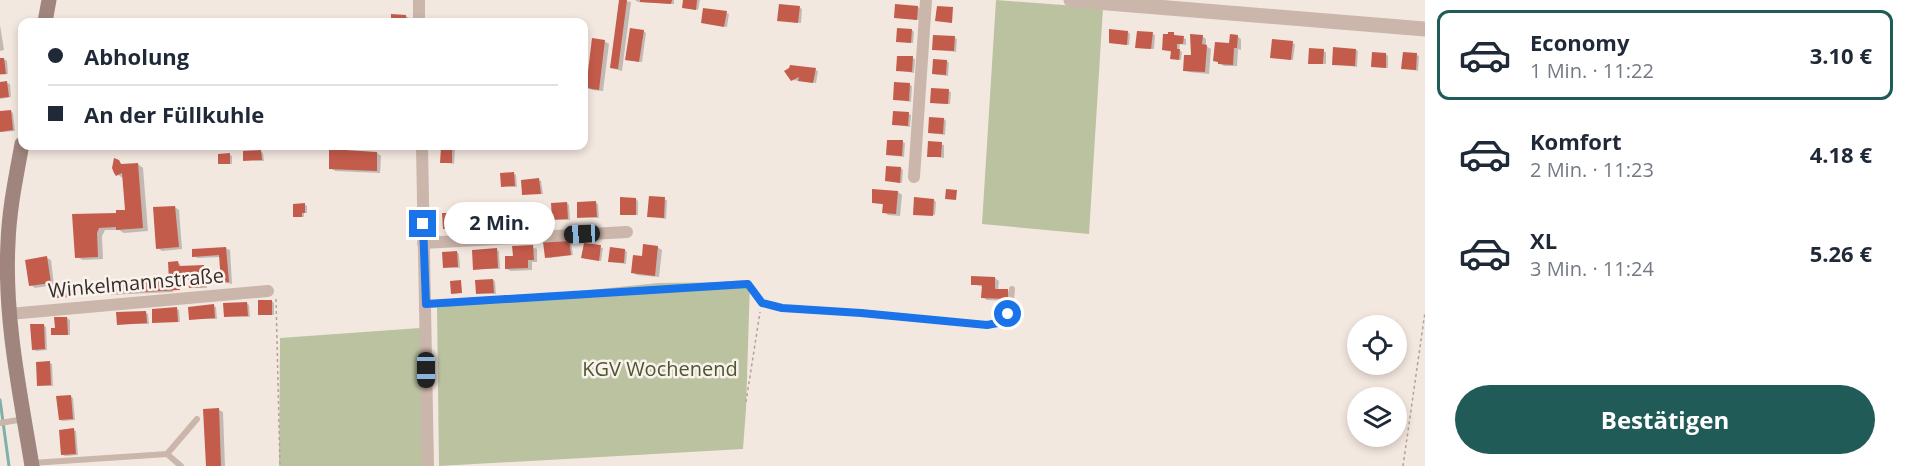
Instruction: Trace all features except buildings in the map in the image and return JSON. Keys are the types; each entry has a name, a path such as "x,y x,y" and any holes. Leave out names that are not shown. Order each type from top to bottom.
{"main road":[{"path":"46,18 49,0"},
{"path":"21,150 8,244 9,314 19,420 32,465"}],"street":[{"path":"419,0 419,18"},
{"path":"914,177 926,0"},
{"path":"1071,0 1144,3 1425,29"},
{"path":"422,150 428,466"},
{"path":"423,243 627,232"},
{"name":"Winkelmannstraße","path":"9,314 268,291"}],"lane":[{"path":"426,304 748,284 762,303 782,308 987,325 1003,322 1008,314 1012,289"},
{"path":"167,454 197,419"},
{"path":"0,423 19,420"},
{"path":"32,465 167,454 182,466"}],"path":[{"path":"268,291 276,293 280,466"},
{"path":"746,402 762,303"},
{"path":"1403,466 1425,312"}],"green space":[{"path":"996,0 1103,8 1089,234 982,224"},
{"name":"KGV Wochenend","path":"750,282 743,449 439,466 437,306 658,283"},
{"path":"420,328 426,466 279,466 280,338"}],"waterway":[{"path":"0,400 9,466"}],"route":[{"path":"423,224 426,304 748,284 762,303 782,308 987,325 1003,322 1008,314"}]}
